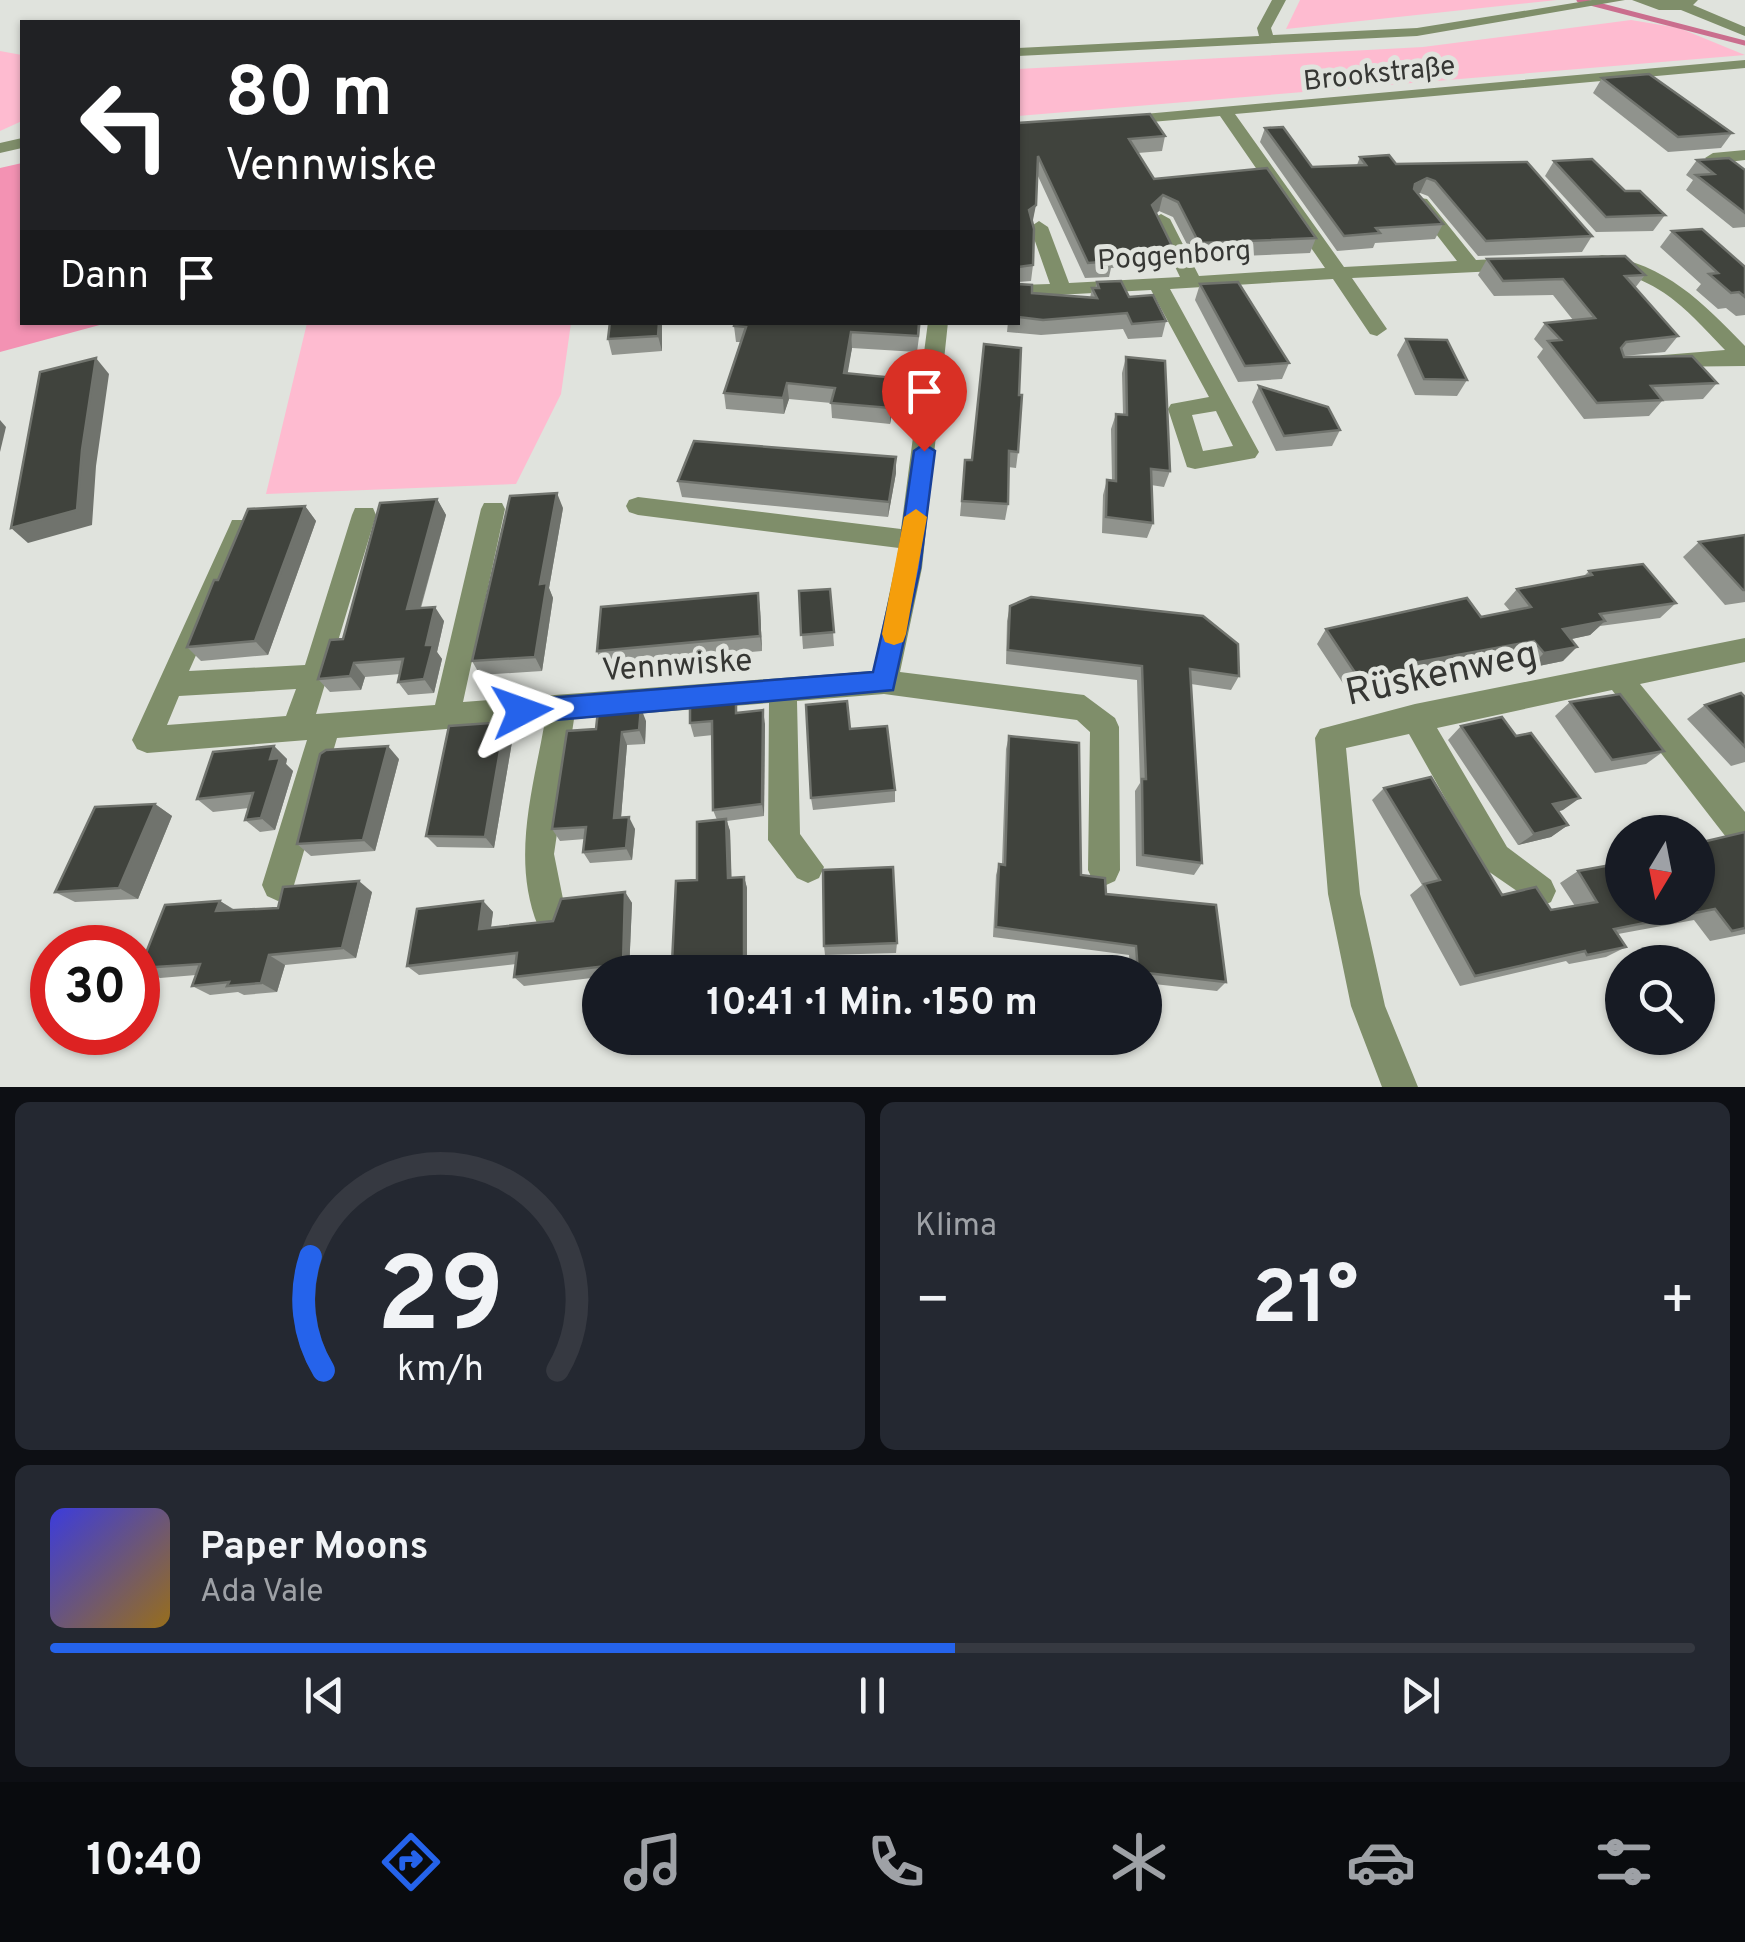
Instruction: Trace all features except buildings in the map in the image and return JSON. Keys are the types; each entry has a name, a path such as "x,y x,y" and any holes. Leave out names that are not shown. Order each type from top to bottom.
{"street":[{"path":"1268,42 1264,28 1278,0"},
{"path":"1639,0 1687,3 1745,32"},
{"path":"1020,52 1417,32 1611,1"},
{"name":"Brookstraße","path":"1103,121 1745,64"},
{"name":"Poggenborg","path":"1225,111 1334,272"},
{"path":"1743,156 1713,158 1745,184"},
{"path":"1419,202 1471,266"},
{"path":"1161,219 1192,282"},
{"path":"1039,227 1062,289"},
{"path":"1595,256 1635,264 1658,274 1722,336 1744,350"},
{"name":"Poggenborg","path":"1020,291 1548,263"},
{"path":"1334,272 1377,329"},
{"path":"1158,285 1223,402"},
{"path":"884,682 912,540 938,325"},
{"path":"1643,364 1744,350"},
{"path":"638,506 912,540"},
{"path":"446,718 492,509"},
{"path":"278,885 311,728 315,676 364,515"},
{"path":"241,527 169,684 315,676"},
{"name":"Rüskenweg","path":"1400,1087 1368,1006 1344,894 1330,738 1745,650"},
{"path":"1616,675 1737,826"},
{"name":"Vennwiske","path":"169,684 148,740 884,682 1084,708 1105,727 1104,870"},
{"path":"783,691 784,840 808,867"},
{"path":"550,914 538,854 561,708"},
{"path":"1415,718 1496,858 1540,892"}],"shaded area":[{"path":"1300,0 1557,0 1286,29"},
{"path":"1631,20 1679,28 1745,55 1020,116 1020,69 1423,47"},
{"path":"0,51 20,55 20,122 0,131"},
{"path":"20,163 20,325 100,325 0,352 0,168"},
{"path":"306,325 571,325 561,394 516,484 266,494"}],"waterway":[{"path":"1579,0 1745,43"}],"slow traffic":[{"path":"894,634 916,517"}],"route":[{"path":"522,711 884,682 908,568 924,451"}]}
